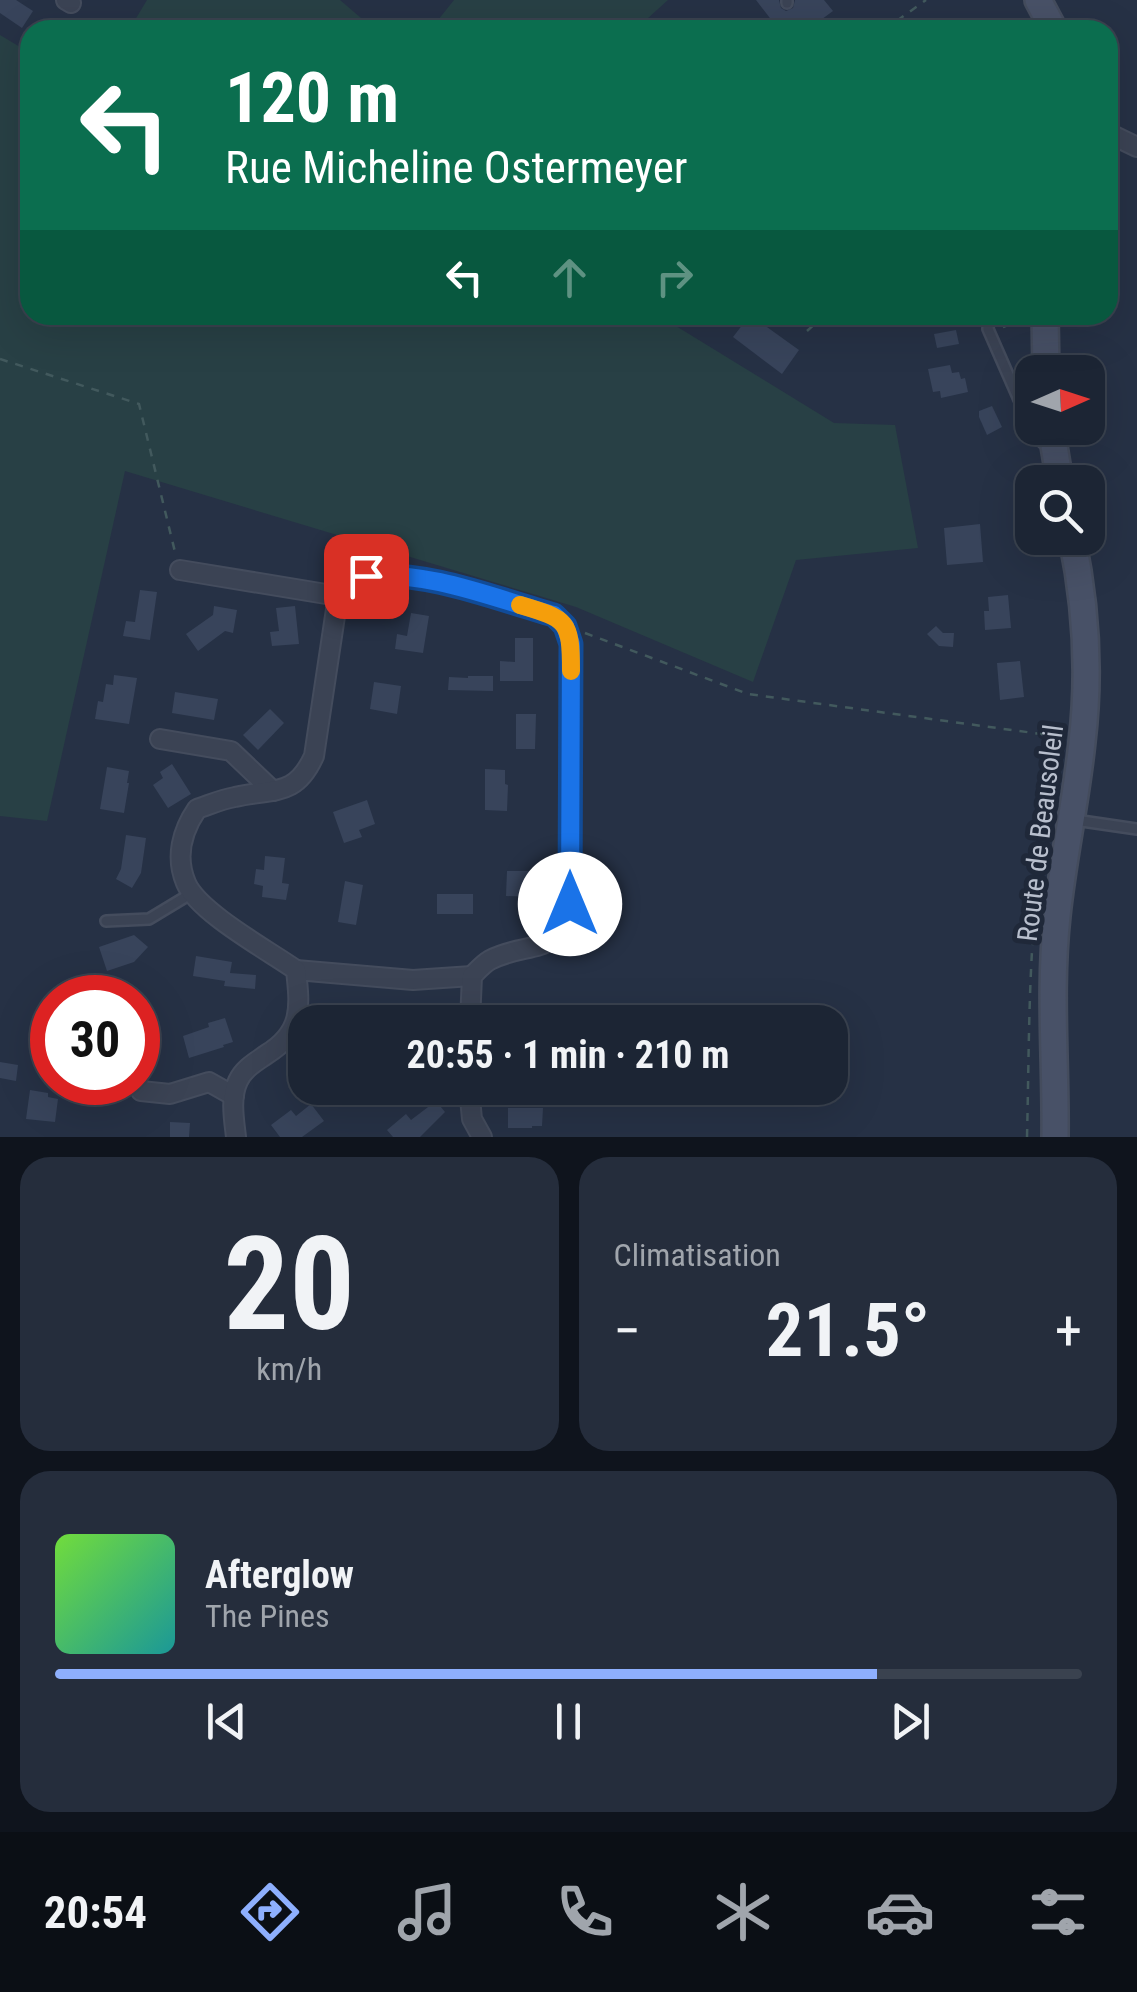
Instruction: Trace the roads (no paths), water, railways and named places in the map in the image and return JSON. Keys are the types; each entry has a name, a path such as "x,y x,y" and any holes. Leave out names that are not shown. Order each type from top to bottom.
{"main road":[{"path":"1045,325 1046,355"},
{"name":"Route de Beausoleil","path":"1055,1137 1054,955 1083,740 1086,686 1082,598 1075,555"}],"street":[{"path":"180,570 338,596"},
{"path":"366,576 420,577 554,615 565,626 571,644 570,904 560,932 545,944 489,961 472,976 414,980 296,970 204,907 186,884 180,851 182,836 197,809 296,784 307,771 314,756 338,596 344,586 366,576"},
{"path":"160,739 231,751 273,791"},
{"path":"236,1137 236,1083 249,1066 282,1045 296,1025 300,1002 296,970"},
{"path":"471,1005 472,976"},
{"path":"160,1093 170,1094 209,1082 234,1096"},
{"path":"471,1105 472,1119 482,1137"}],"lane":[{"path":"988,325 1015,391"},
{"path":"1072,819 1137,829"},
{"path":"106,921 149,919 193,893"}]}
